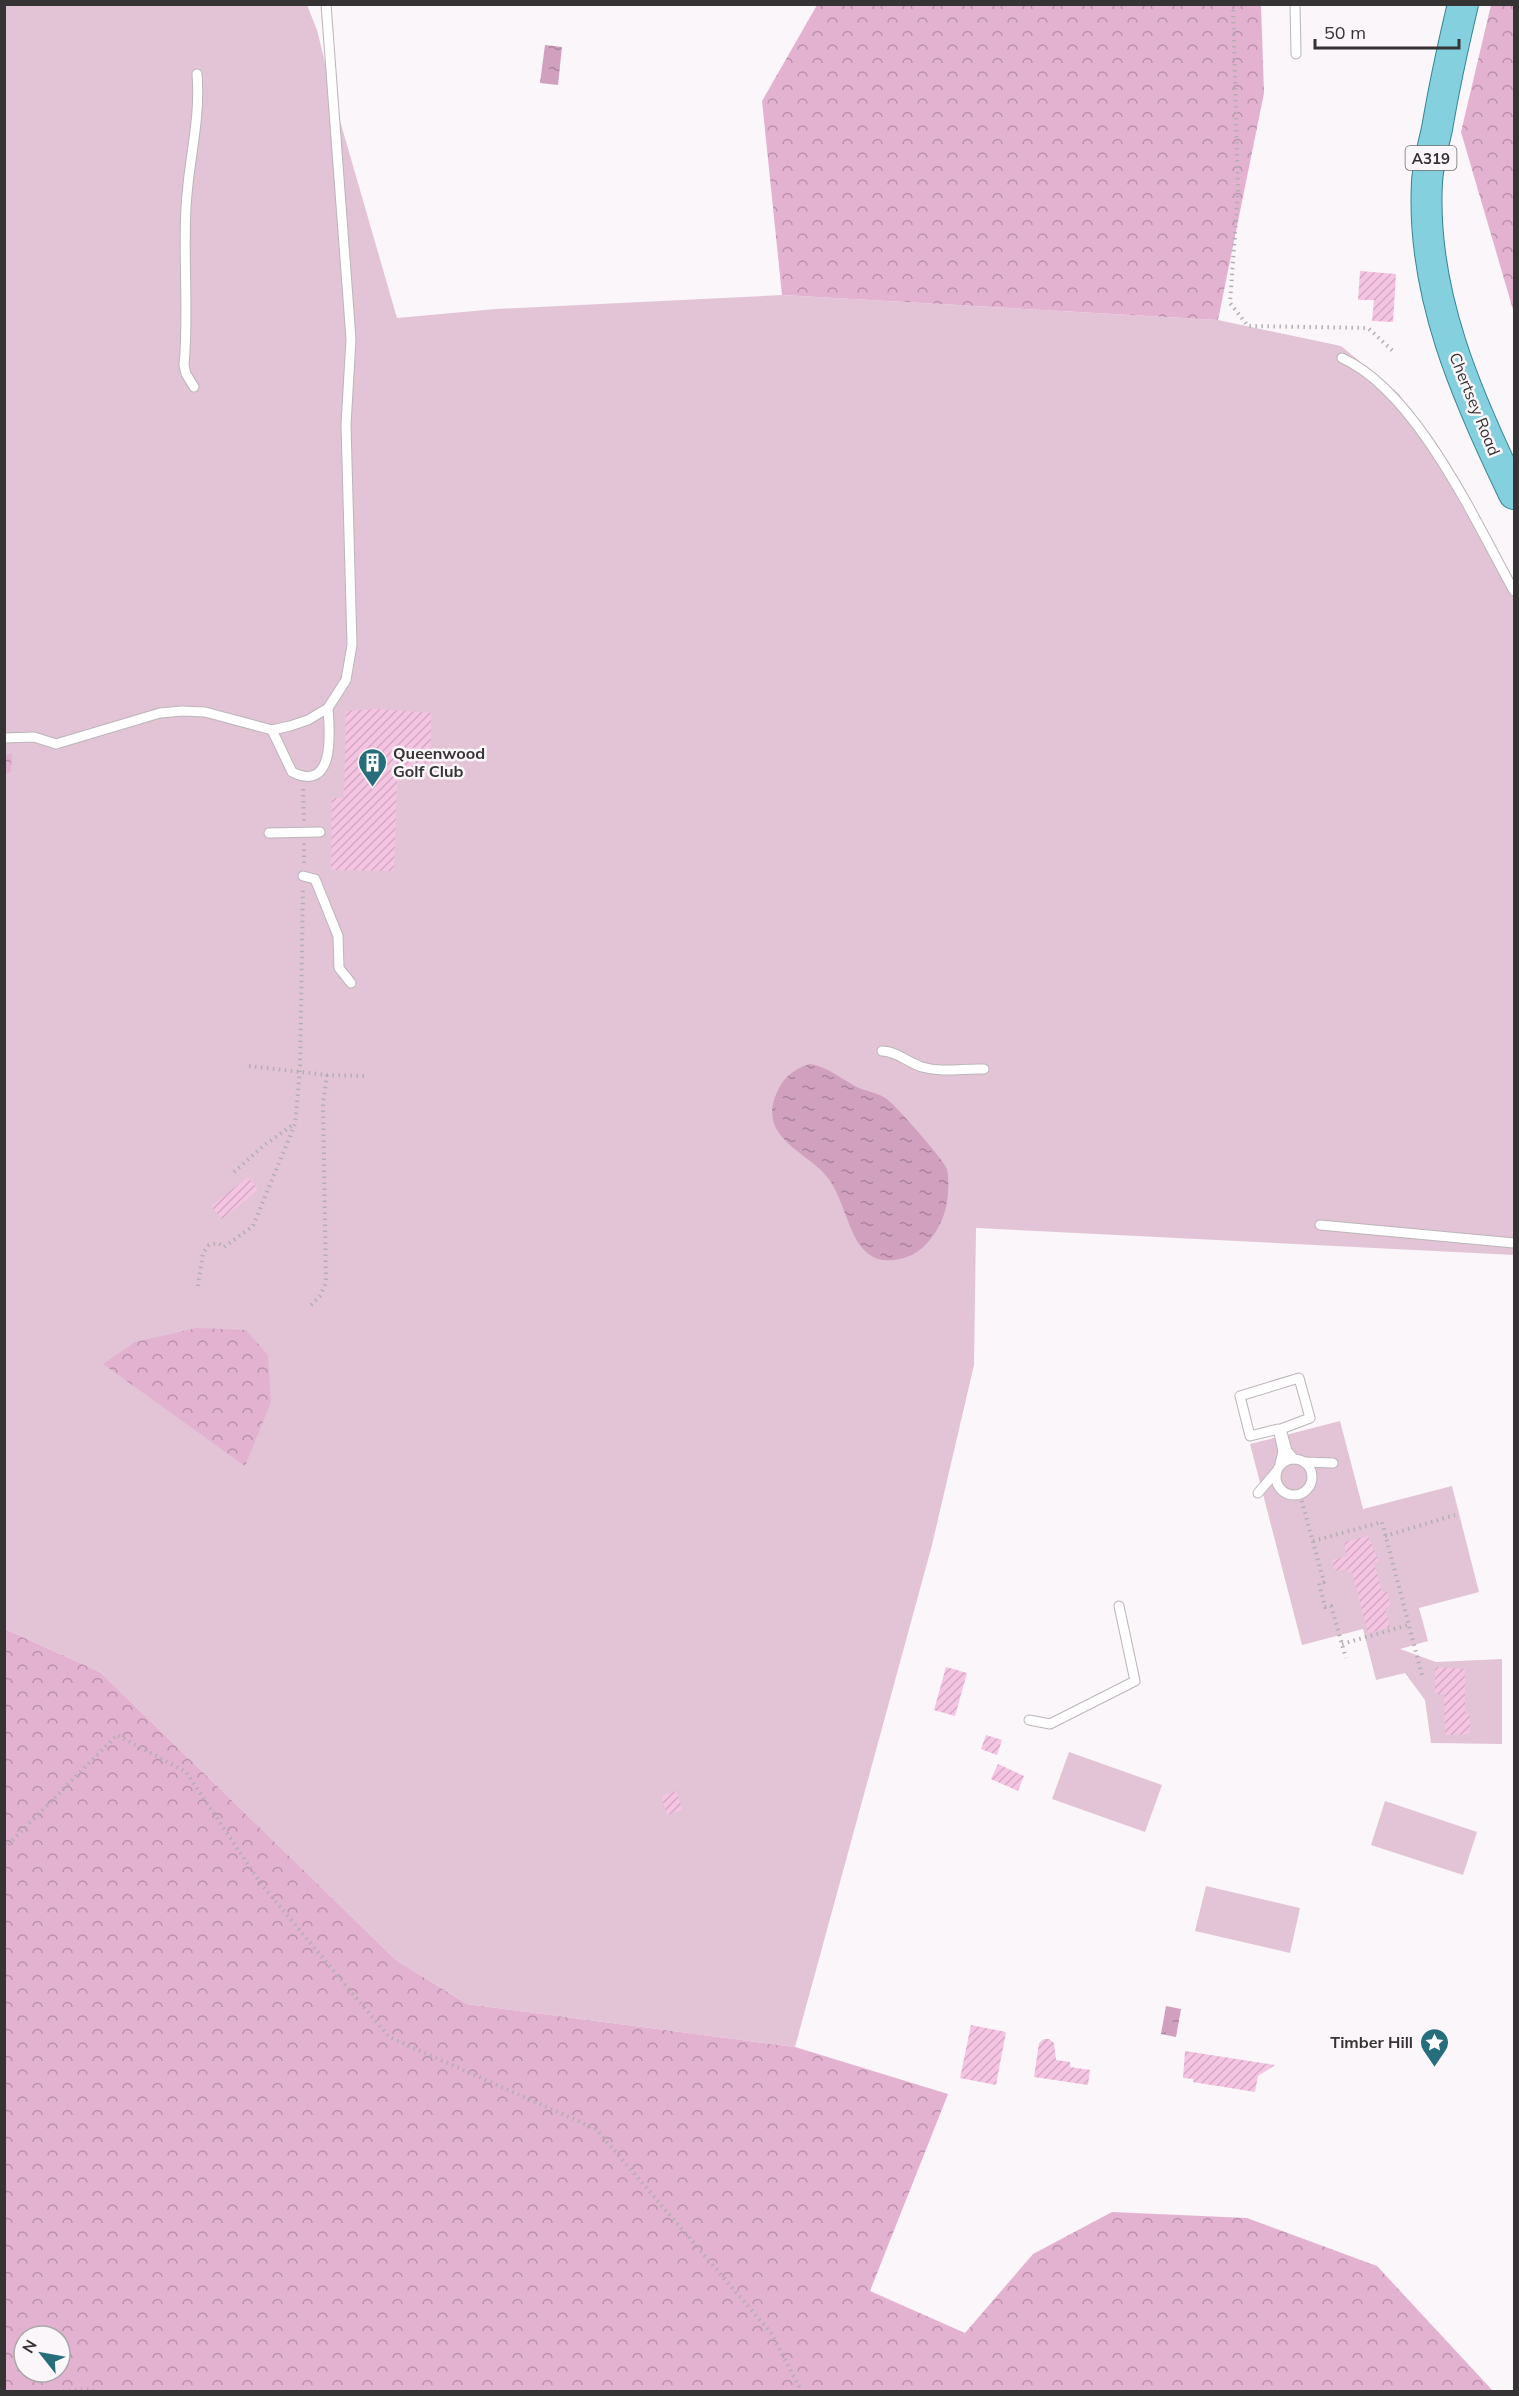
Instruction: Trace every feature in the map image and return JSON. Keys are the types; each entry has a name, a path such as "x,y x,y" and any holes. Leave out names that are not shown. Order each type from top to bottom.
{"main road":[{"name":"Chertsey Road","path":"1463,4 1427,181 1428,248 1442,313 1460,372 1486,435 1515,494"}],"lane":[{"path":"4,738 34,736 56,744 160,713 182,711 205,712 272,730 308,720 328,708 346,680 352,645 346,425 351,339 326,4"},
{"path":"1295,4 1296,54"},
{"path":"194,387 186,374 184,365 187,309 185,211 188,176 197,130 196,74"},
{"path":"1342,358 1358,366 1384,388 1420,430 1448,472 1515,591"},
{"path":"272,730 292,772 302,776 315,775 328,755 328,708"},
{"path":"269,833 320,832"},
{"path":"303,876 315,879 338,936 337,962 351,983"},
{"path":"882,1051 891,1051 911,1063 935,1070 984,1069"},
{"path":"1320,1225 1515,1243"},
{"path":"1299,1378 1310,1418 1281,1429 1287,1450 1299,1460 1312,1477 1308,1488 1300,1495 1289,1495 1280,1490 1276,1481 1278,1468 1283,1451 1278,1430 1250,1436 1240,1396 1299,1378"},
{"path":"1258,1492 1278,1468 1299,1460 1333,1463"},
{"path":"1029,1720 1050,1724 1135,1681 1119,1606"}],"path":[{"path":"1233,4 1238,190 1230,303 1248,326 1368,328 1394,352"},
{"path":"198,1286 202,1253 209,1245 219,1243 224,1246 253,1226 295,1124 300,1070 304,832 302,776"},
{"path":"249,1066 300,1070 327,1075 366,1076"},
{"path":"311,1305 320,1296 326,1283 323,1103 327,1075"},
{"path":"234,1172 262,1146 295,1124"},
{"path":"1300,1495 1324,1582 1319,1583 1325,1607 1331,1606 1346,1658"},
{"path":"1385,1536 1455,1515"},
{"path":"1313,1541 1382,1522 1423,1679"},
{"path":"1342,1644 1408,1625"},
{"path":"4,1849 117,1736 186,1772 261,1884 389,2037 596,2129 771,2333 802,2391"},
{"path":"51,2391 97,2391"}],"shaded area":[{"path":"5,5 307,5 317,30 336,107 397,318 496,309 782,295 1218,320 1341,346 1399,394 1497,550 1514,583 1514,1255 976,1228 974,1365 932,1545 795,2047 467,2004 396,1960 100,1672 5,1629"},
{"path":"1340,1421 1363,1509 1452,1486 1479,1592 1419,1608 1428,1641 1400,1649 1436,1662 1502,1659 1502,1744 1431,1743 1425,1700 1405,1673 1376,1680 1363,1629 1302,1645 1250,1444"},
{"path":"1069,1752 1162,1785 1145,1832 1052,1799"},
{"path":"1385,1801 1477,1832 1463,1875 1371,1845"},
{"path":"1206,1886 1300,1908 1290,1953 1195,1931"}],"green space":[{"path":"817,5 1261,5 1264,93 1218,320 782,295 762,101"},
{"path":"1491,5 1514,5 1514,313 1461,132"},
{"path":"12,753 11,772 5,774 5,755"},
{"path":"197,1328 246,1330 268,1355 271,1402 245,1466 103,1364 135,1342"},
{"path":"5,1629 100,1672 396,1960 467,2004 795,2047 948,2094 870,2291 965,2333 1033,2254 1112,2212 1247,2218 1377,2266 1493,2391 5,2391"}],"water":[{"path":"545,45 562,47 558,85 540,83"},
{"path":"810,1064 823,1068 859,1088 888,1100 920,1134 947,1169 948,1196 943,1216 931,1238 923,1248 912,1255 888,1260 874,1257 863,1249 828,1178 786,1142 778,1131 773,1119 773,1105 779,1088 792,1073"},
{"path":"1166,2006 1181,2009 1176,2037 1161,2034"}],"building":[{"path":"1360,271 1396,274 1393,322 1372,321 1374,300 1358,300"},
{"name":"Queenwood Golf Club","path":"377,709 431,713 430,776 397,776 394,871 331,870 332,798 344,798 346,711"},
{"path":"248,1177 258,1190 222,1219 211,1206"},
{"path":"1368,1536 1379,1562 1374,1563 1382,1592 1387,1591 1391,1606 1385,1608 1390,1627 1368,1633 1352,1572 1348,1573 1347,1569 1335,1571 1332,1560 1347,1556 1344,1542"},
{"path":"946,1667 967,1673 955,1716 934,1710"},
{"path":"1435,1667 1465,1669 1465,1714 1470,1714 1470,1734 1445,1735 1444,1694 1435,1694"},
{"path":"986,1735 1002,1740 997,1755 981,1749"},
{"path":"998,1764 1024,1776 1018,1791 991,1779"},
{"path":"676,1791 683,1810 667,1815 661,1796"},
{"path":"971,2025 1006,2032 996,2085 960,2078"},
{"path":"1044,2039 1049,2039 1054,2043 1056,2060 1070,2062 1070,2067 1090,2070 1088,2085 1034,2077 1039,2043"},
{"path":"1185,2051 1275,2065 1258,2076 1255,2092 1193,2082 1193,2079 1183,2078"}],"place":[{"name":"Queenwood Golf Club","path":"372,788"},
{"name":"Timber Hill","path":"1434,2068"}]}
